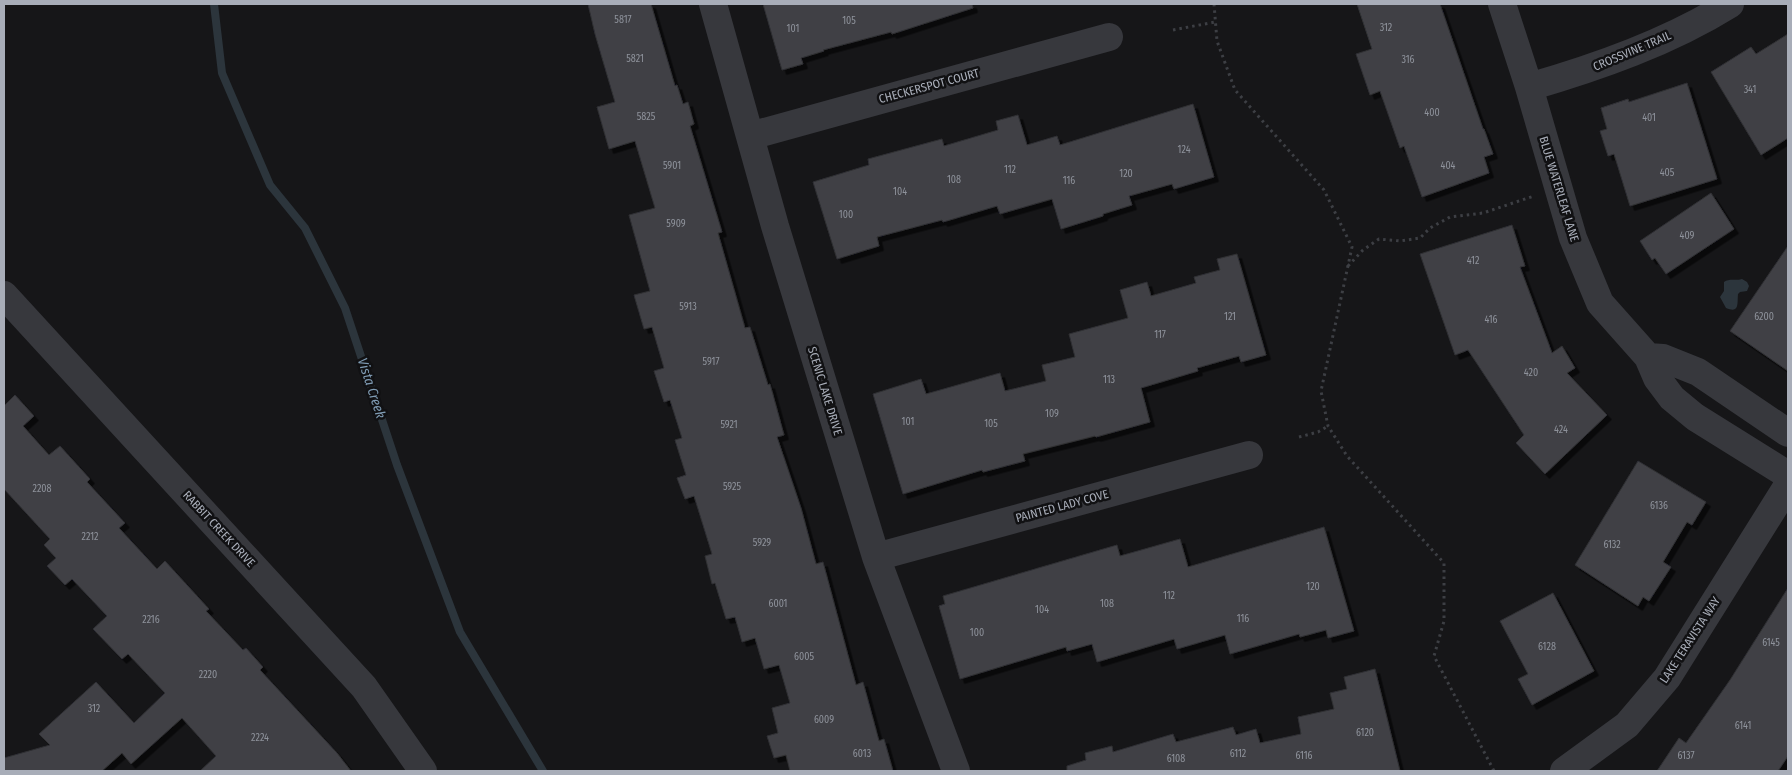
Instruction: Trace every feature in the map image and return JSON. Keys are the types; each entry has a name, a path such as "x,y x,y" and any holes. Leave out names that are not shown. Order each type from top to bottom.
{"street":[{"name":"SCENIC LAKE DRIVE","path":"713,4 778,236 876,557 956,771"},
{"name":"BLUE WATERLEAF LANE","path":"1502,4 1529,87 1573,238 1600,303 1648,357 1657,378 1672,398 1695,417 1788,475"},
{"name":"CROSSVINE TRAIL","path":"1529,87 1587,70 1654,43 1718,12 1730,4"},
{"name":"CHECKERSPOT COURT","path":"750,136 1109,37"},
{"name":"RABBIT CREEK DRIVE","path":"4,294 364,687 422,771"},
{"path":"1648,357 1663,358 1698,372 1788,433"},
{"name":"PAINTED LADY COVE","path":"876,557 1249,455"},
{"name":"LAKE TERAVISTA WAY","path":"1564,771 1627,725 1667,678 1788,485"}],"path":[{"path":"1214,4 1217,41 1234,90 1324,190 1352,247 1321,392 1328,426 1347,456 1444,564 1444,621 1434,656 1494,771"},
{"path":"1174,30 1215,22"},
{"path":"1348,266 1363,250 1379,239 1400,241 1420,238 1430,228 1450,217 1483,213 1538,195"},
{"path":"1299,437 1318,432 1328,426"}],"shaded area":[{"path":"1742,279 1749,286 1747,291 1738,294 1736,309 1726,308 1720,297 1724,291 1724,282"}],"building":[{"path":"588,4 651,4 675,86 677,85 683,104 688,102 694,124 690,126 722,232 718,233 745,328 750,327 768,385 770,384 784,435 777,437 801,508 816,564 823,562 856,685 863,682 879,741 884,739 893,771 790,771 786,755 774,758 767,736 778,733 772,708 790,703 779,665 764,669 755,638 742,642 735,617 726,619 715,583 712,584 705,556 712,554 694,496 685,499 677,478 686,475 675,440 682,438 670,400 664,402 654,371 664,368 652,327 644,329 634,295 650,291 629,215 655,208 635,141 609,149 597,107 615,102"},
{"path":"763,4 972,4 973,8 892,34 891,32 823,50 801,58 803,64 782,70"},
{"path":"1357,4 1440,4 1493,154 1484,157 1489,173 1422,197 1404,146 1400,148 1380,91 1370,95 1356,54 1372,49"},
{"path":"1788,34 1788,138 1761,155 1711,72 1751,47 1756,54"},
{"path":"1687,83 1717,179 1630,206 1614,154 1608,156 1600,131 1607,129 1601,108 1628,99 1629,102"},
{"path":"1193,104 1214,177 1174,189 1172,184 1129,196 1132,205 1061,229 1052,199 1000,214 997,206 943,222 942,220 877,237 879,246 837,259 813,182 869,165 868,159 942,139 944,146 998,130 996,121 1018,115 1027,145 1057,136 1060,145"},
{"path":"1711,193 1734,229 1666,274 1655,258 1652,260 1640,241"},
{"path":"1512,225 1525,266 1520,267 1552,353 1562,346 1575,368 1567,373 1607,415 1545,474 1516,443 1524,435 1468,350 1455,355 1420,254"},
{"path":"1788,246 1788,371 1730,331"},
{"path":"1237,254 1266,355 1241,362 1239,356 1197,368 1198,371 1141,388 1150,422 1023,454 1025,461 983,472 982,470 903,494 873,394 921,379 926,394 1000,373 1005,391 1046,381 1042,365 1075,357 1069,334 1128,318 1120,290 1147,282 1151,296 1196,283 1194,277 1220,270 1217,259"},
{"path":"15,395 34,416 23,426 49,455 60,446 90,479 87,482 125,523 119,528 157,569 165,561 209,609 206,611 243,650 246,648 263,667 260,670 337,753 351,771 200,771 216,756 182,718 131,764 122,753 102,771 4,771 4,758 50,745 39,734 96,682 134,723 165,693 128,654 122,659 93,629 107,616 72,579 65,585 47,566 56,558 44,545 50,539 4,489 4,406"},
{"path":"1638,461 1706,502 1692,525 1687,522 1663,562 1671,567 1649,601 1643,597 1638,606 1575,565"},
{"path":"1324,527 1354,631 1328,638 1326,630 1300,637 1299,634 1230,654 1225,635 1177,649 1174,639 1097,662 1092,644 1067,651 1066,647 960,679 939,606 945,604 943,596 1117,545 1120,556 1180,539 1188,567"},
{"path":"1788,588 1788,756 1778,771 1657,771 1679,738 1686,743 1730,680"},
{"path":"1553,593 1594,671 1532,705 1518,679 1528,674 1500,621"},
{"path":"1375,669 1400,771 1067,771 1067,766 1086,760 1085,753 1112,746 1113,752 1173,734 1176,742 1233,727 1236,735 1256,729 1260,743 1301,734 1298,717 1334,709 1330,693 1347,689 1344,677"}],"waterway":[{"name":"Vista Creek","path":"214,4 222,73 270,185 305,228 345,308 397,465 460,632 543,771"}]}
